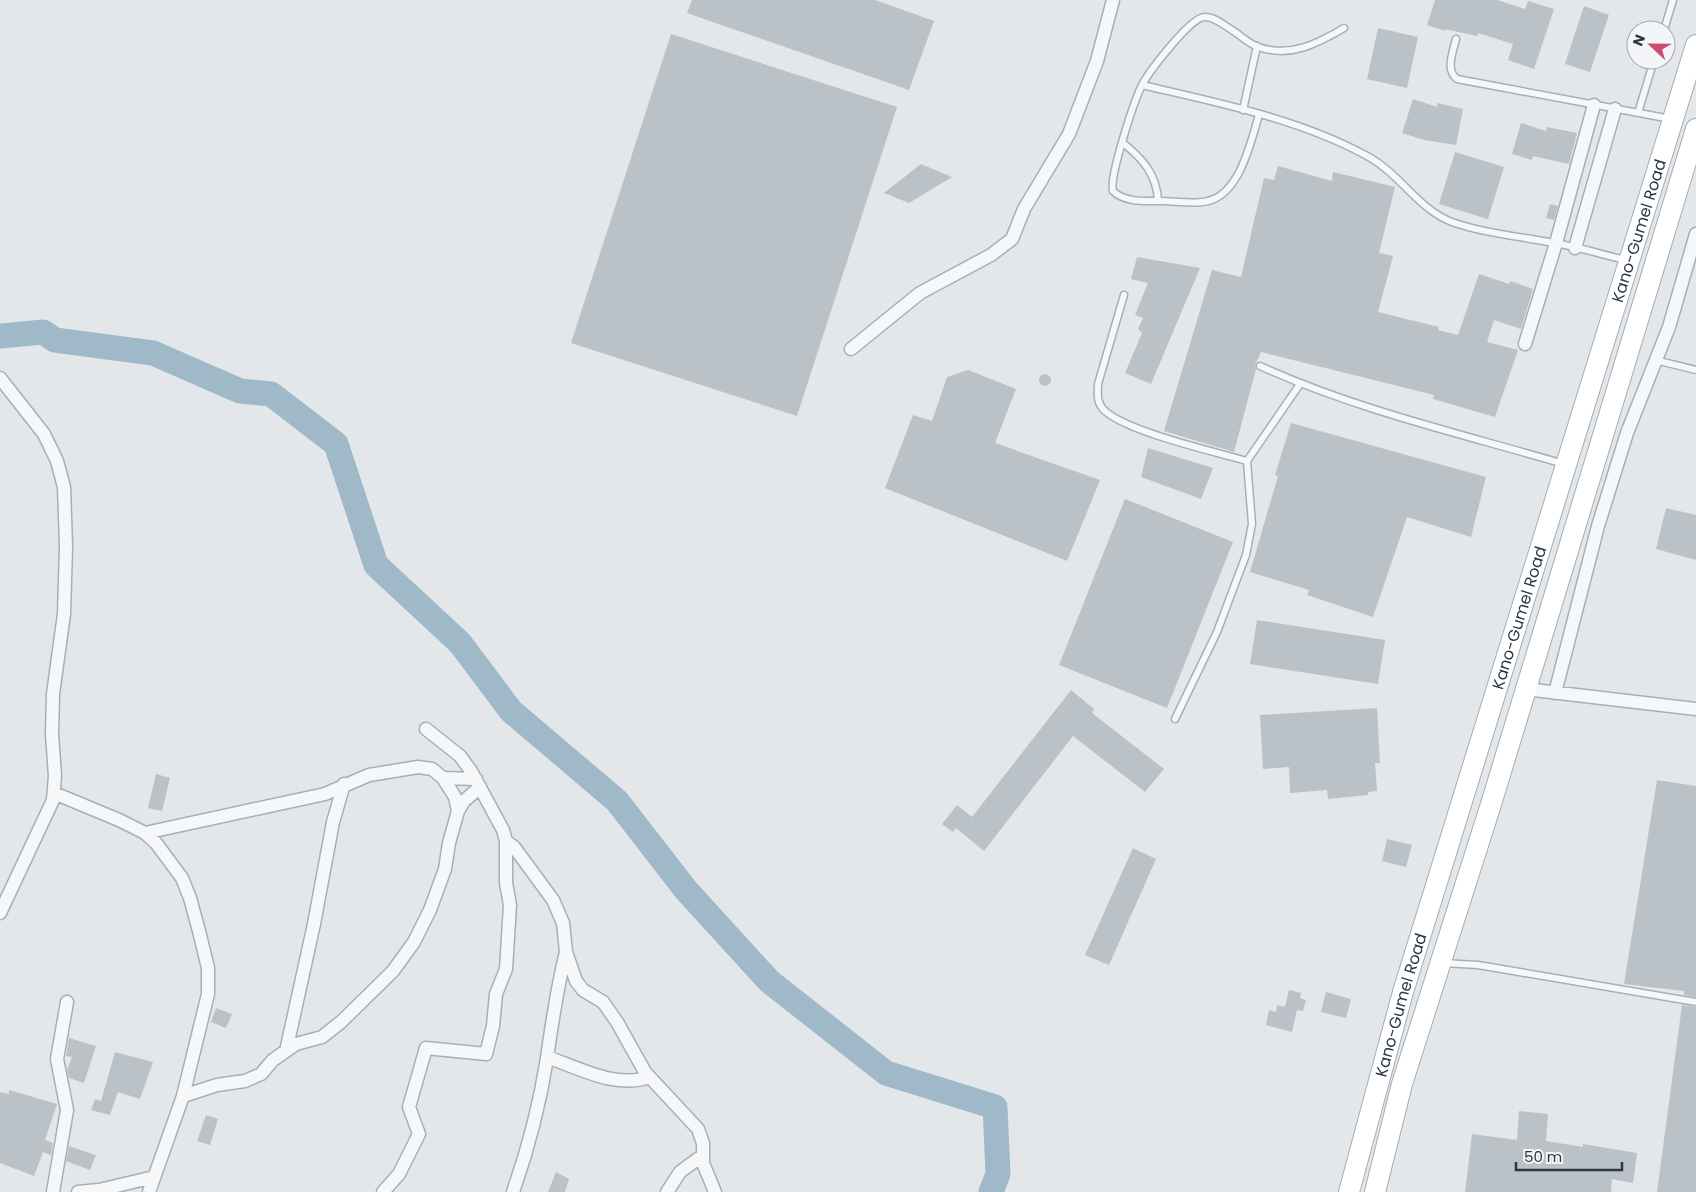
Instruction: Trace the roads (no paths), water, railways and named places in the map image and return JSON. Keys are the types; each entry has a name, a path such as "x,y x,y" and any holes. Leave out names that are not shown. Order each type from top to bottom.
{"main road":[{"name":"Kano-Gumel Road","path":"1349,1192 1400,1002 1696,45"},
{"name":"Kano-Gumel Road","path":"1375,1192 1402,1084 1439,963 1475,856 1695,137"},
{"path":"1636,239 1660,249"}],"street":[{"path":"851,349 920,293 991,255 1012,239 1024,209 1069,134 1097,61 1113,0"},
{"path":"1525,344 1556,243 1594,105"},
{"path":"1575,248 1615,109"},
{"path":"1555,693 1598,526 1627,433 1669,327 1696,234"},
{"path":"0,378 44,434 57,461 64,487 66,546 64,614 53,694 54,793 47,817 0,913"},
{"path":"1525,689 1696,708"},
{"path":"383,1192 400,1174 418,1134 409,1107 426,1048 486,1054 493,1026 496,994 506,969 510,905 506,883 506,841 504,830 478,783 460,756 426,729"},
{"path":"145,833 325,794 344,784 369,775 418,767 432,769 443,778 455,797 458,811"},
{"path":"443,778 478,783"},
{"path":"183,1096 217,1085 245,1081 261,1074 273,1060 296,1044 322,1037 341,1022 393,971 414,942 430,910 445,869 449,843 458,811 478,783"},
{"path":"286,1051 314,924 333,822 344,784"},
{"path":"54,793 145,833 165,853 182,878 190,898 208,968 208,994 183,1096 149,1192"},
{"path":"506,841 514,848 553,900 563,923 566,952 576,981 583,990 603,1002 618,1022 633,1053 649,1077 698,1129 703,1143 703,1163 715,1192"},
{"path":"513,1192 525,1155 547,1057 554,1006 566,952"},
{"path":"53,1192 67,1110 57,1059 67,1002"},
{"path":"547,1057 616,1080 637,1081 649,1077"},
{"path":"667,1192 680,1172 703,1154"},
{"path":"78,1192 99,1190 154,1177"}],"lane":[{"path":"1667,20 1673,0"},
{"path":"1260,115 1244,163 1232,183 1222,194 1208,201 1158,201 1123,198 1113,191 1114,171 1142,85 1185,28 1196,18 1205,16 1215,19 1257,46 1277,50 1299,50 1318,43 1344,28"},
{"path":"1456,39 1450,68 1452,76 1457,80 1672,120"},
{"path":"1243,110 1257,46"},
{"path":"1638,113 1651,70"},
{"path":"1142,85 1243,110 1318,134 1390,169 1424,206 1444,218 1478,230 1556,243 1629,260"},
{"path":"1124,143 1142,160 1154,176 1158,201"},
{"path":"1124,295 1098,384 1097,399 1103,408 1114,417 1165,438 1247,461"},
{"path":"1655,360 1696,370"},
{"path":"1260,366 1300,384 1565,465"},
{"path":"1175,718 1218,632 1246,555 1252,524 1247,461 1300,384"},
{"path":"1439,963 1478,965 1696,1002"}],"waterway":[{"path":"0,336 43,332 55,340 153,353 240,391 271,394 336,444 376,565 460,643 511,711 617,801 686,890 769,981 886,1073 995,1107 998,1174 991,1192"}]}
